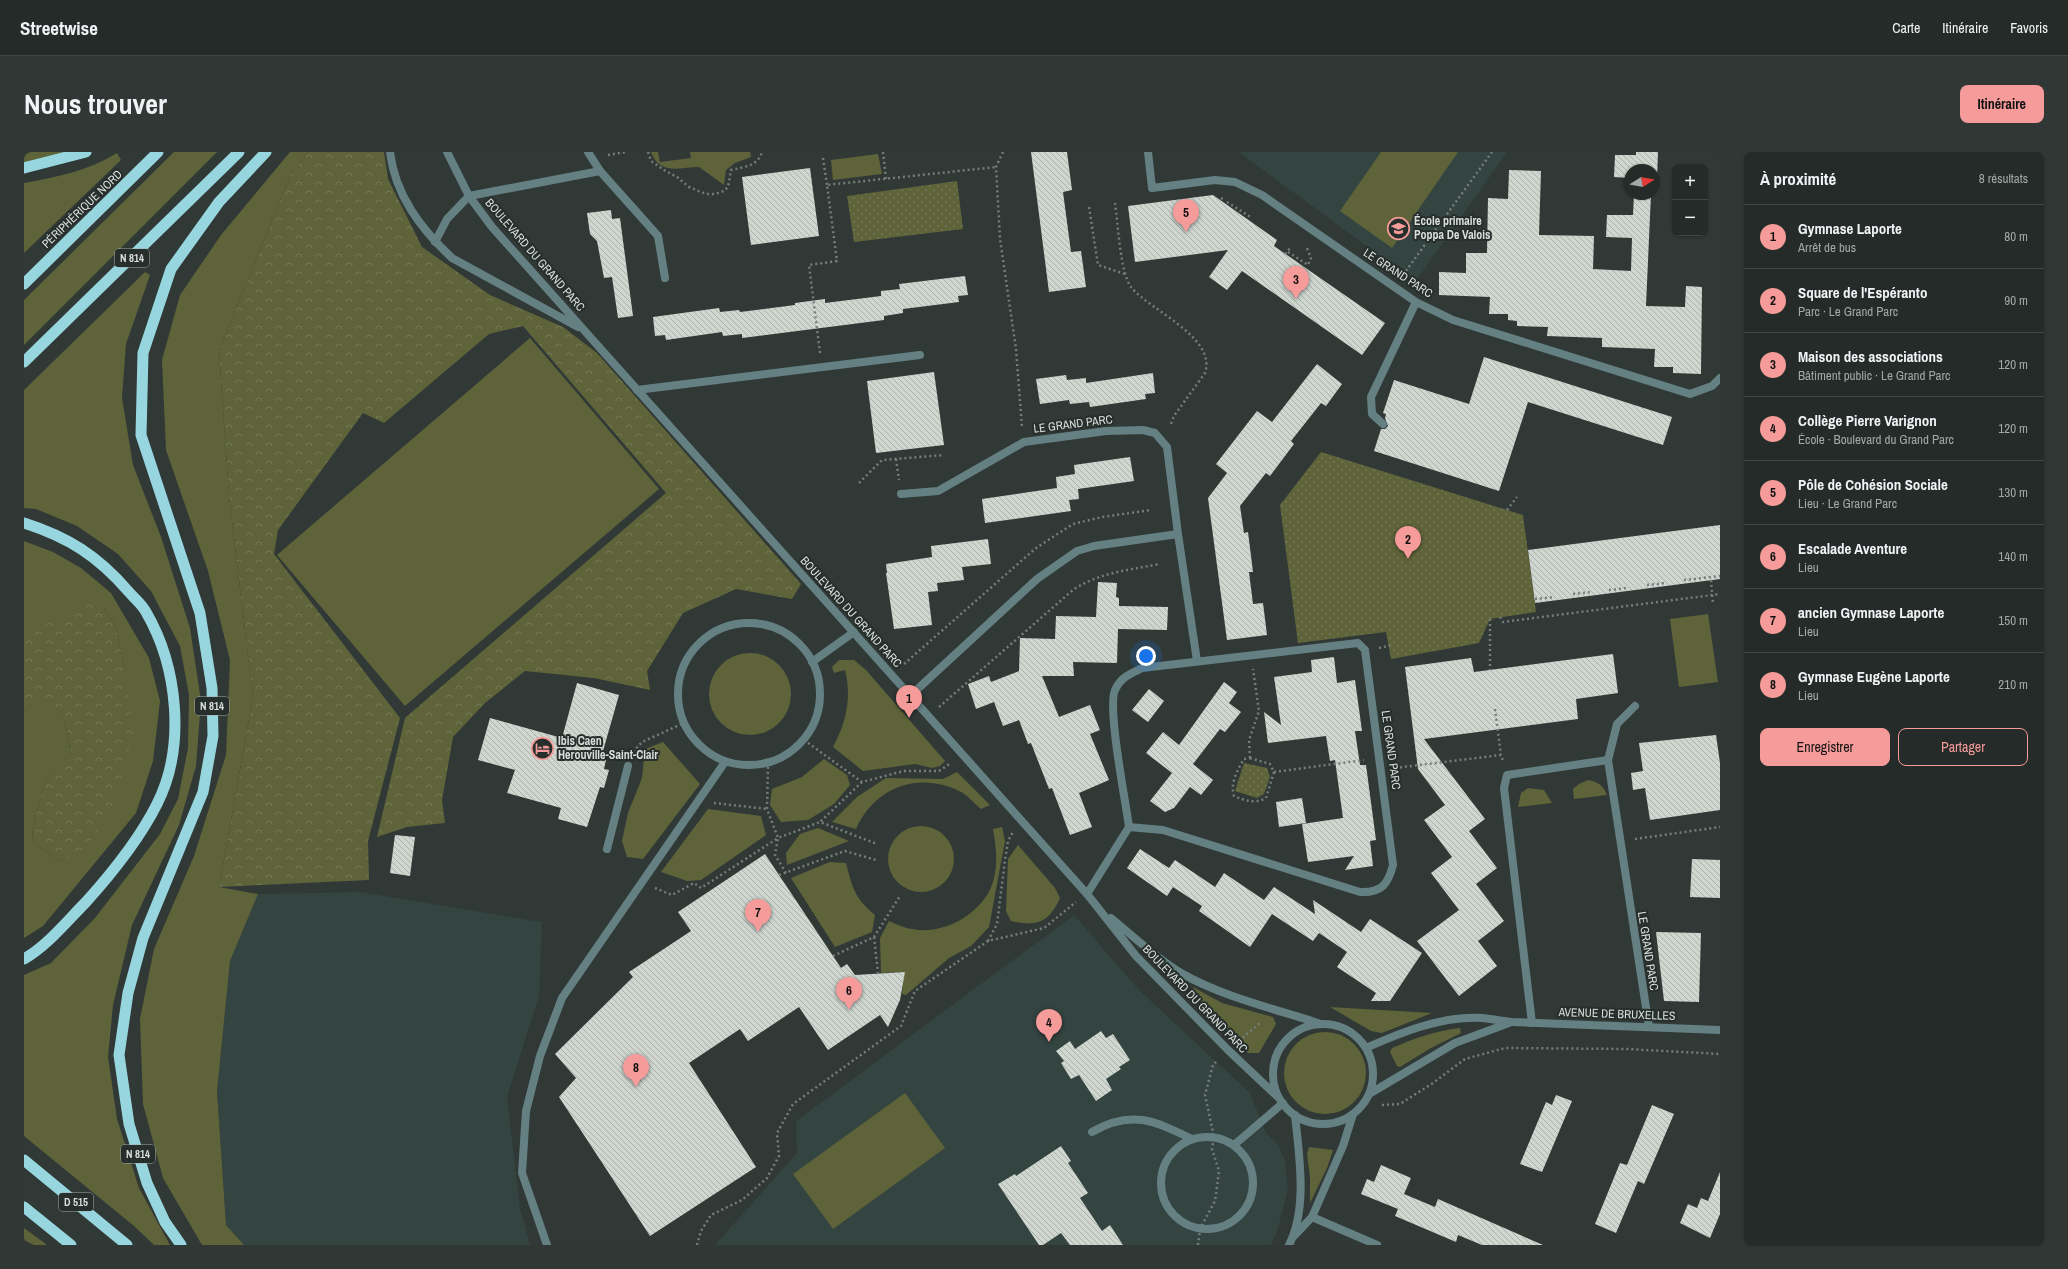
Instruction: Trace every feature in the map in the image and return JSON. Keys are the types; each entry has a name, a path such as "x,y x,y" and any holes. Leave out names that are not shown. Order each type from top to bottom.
{"highway":[{"path":"24,168 86,152"},
{"name":"PÉRIPHÉRIQUE NORD","path":"24,284 158,152"},
{"name":"N 814","path":"24,362 239,152"},
{"name":"N 814","path":"181,1245 165,1222 147,1183 129,1124 119,1055 128,993 144,938 203,792 213,736 212,688 200,613 141,436 143,353 171,269 219,202 266,152"},
{"path":"24,523 51,531 82,548 114,575 145,610 157,633 165,657 174,706 172,757 157,804 130,850 100,886 65,924 24,959"},
{"name":"D 515","path":"24,1160 127,1245"},
{"path":"24,1207 71,1245"}],"street":[{"name":"BOULEVARD DU GRAND PARC","path":"390,152 392,166 408,206 435,242 459,262 584,330"},
{"name":"BOULEVARD DU GRAND PARC","path":"447,152 469,196 492,227 1087,894 1136,956 1228,1050 1281,1100"},
{"path":"588,152 600,171 658,236 665,278"},
{"name":"LE GRAND PARC","path":"1148,152 1152,188 1215,180 1235,182 1262,195 1416,302 1453,320 1690,394 1712,386 1720,378"},
{"path":"435,242 447,219 469,196 600,171"},
{"path":"1383,424 1372,414 1371,397 1416,302"},
{"path":"637,390 920,355"},
{"name":"LE GRAND PARC","path":"901,494 938,491 1024,442 1106,431 1143,430 1155,433 1167,447 1197,661 1358,643 1365,650 1394,865 1386,884 1371,892 1349,889 1163,830 1130,827"},
{"path":"910,696 1037,580 1077,551 1094,546 1178,534"},
{"path":"734,624 757,624 780,630 798,643 812,662 819,682 819,702 814,722 804,740 787,754 768,763 746,766 725,762 704,751 689,734 680,712 678,690 683,667 695,647 713,633 734,624"},
{"path":"812,662 854,632"},
{"path":"1087,894 1130,827 1112,713 1114,692 1123,677 1142,668 1197,661"},
{"name":"LE GRAND PARC","path":"1635,706 1617,724 1608,760 1640,978 1649,1027"},
{"path":"1532,1023 1504,788 1507,774 1608,760"},
{"path":"547,1245 522,1173 526,1111 540,1056 562,998 725,762"},
{"path":"606,849 628,766"},
{"name":"BOULEVARD DU GRAND PARC","path":"1101,910 1162,959 1195,980 1228,995 1320,1024"},
{"name":"AVENUE DE BRUXELLES","path":"1366,1048 1413,1028 1445,1021 1481,1018 1512,1022 1720,1030"},
{"name":"AVENUE DE BRUXELLES","path":"1368,1094 1455,1043 1512,1022"},
{"path":"1320,1024 1343,1028 1356,1036 1366,1048 1371,1058 1373,1071 1372,1087 1361,1107 1353,1114 1337,1122 1320,1124 1295,1115 1281,1100 1273,1076 1275,1061 1280,1048 1288,1038 1297,1031 1308,1026 1320,1024"},
{"path":"1234,1144 1281,1100"},
{"path":"1293,1237 1312,1217 1343,1146 1353,1114"},
{"path":"1289,1245 1293,1237 1301,1199 1295,1115"},
{"path":"1092,1132 1105,1124 1131,1118 1157,1123 1192,1139"},
{"path":"1214,1137 1234,1144 1245,1156 1252,1170 1254,1185 1250,1200 1242,1214 1230,1223 1215,1229 1200,1229 1185,1224 1173,1214 1165,1201 1161,1186 1162,1171 1168,1157 1179,1146 1192,1139 1214,1137"},
{"path":"1312,1217 1377,1245"}],"path":[{"path":"648,152 651,161 688,187 706,194 724,191 728,187 731,170 755,164 760,160 762,152"},
{"path":"883,152 886,179"},
{"path":"1003,152 996,167 1000,239 1016,349 1024,442"},
{"path":"1400,280 1492,152"},
{"path":"822,366 809,264 837,261 823,158"},
{"path":"827,185 996,167"},
{"path":"1227,202 1252,218"},
{"path":"1115,203 1126,274 1131,287 1195,340 1205,355 1207,367 1205,373 1174,416 1170,426"},
{"path":"1089,207 1098,265 1126,274"},
{"path":"1291,246 1287,253 1308,266 1311,258 1306,246"},
{"path":"859,483 882,460 944,455"},
{"path":"896,459 901,494"},
{"path":"1507,510 1517,498"},
{"path":"939,707 1074,589 1090,579 1112,572 1160,564"},
{"path":"1684,580 1720,576"},
{"path":"1711,580 1713,604"},
{"path":"1648,585 1666,583"},
{"path":"1609,590 1627,588"},
{"path":"1573,594 1591,592"},
{"path":"1500,617 1503,622 1720,594"},
{"path":"1535,599 1554,597"},
{"path":"1490,618 1490,670"},
{"path":"1250,758 1249,740 1259,711 1251,655"},
{"path":"1495,709 1501,755 1507,774"},
{"path":"634,751 642,742 684,723"},
{"path":"804,740 862,782"},
{"path":"1382,770 1501,755"},
{"path":"1250,758 1270,764 1274,772 1266,798 1259,802 1246,801 1234,796 1232,790 1239,766 1244,759 1250,758"},
{"path":"1274,772 1380,758"},
{"path":"768,763 767,809 778,838 775,855 786,873"},
{"path":"672,895 694,883 701,888 778,838 820,822 862,782 904,771 940,771 952,763"},
{"path":"697,802 767,809"},
{"path":"820,822 878,844"},
{"path":"1620,842 1720,827"},
{"path":"988,941 997,924 1008,841 1013,832"},
{"path":"779,875 845,851 876,860"},
{"path":"697,1245 701,1231 711,1215 742,1200 767,1178 779,1156 777,1133 793,1104 901,1026 915,991 988,941 1044,928 1087,894"},
{"path":"833,956 874,937 900,896"},
{"path":"874,937 878,973"},
{"path":"1238,1042 1263,1020"},
{"path":"1361,1107 1400,1104 1433,1083 1465,1059 1505,1048 1627,1049 1720,1054"},
{"path":"1198,1245 1200,1229 1215,1201 1219,1170 1212,1149 1214,1137 1205,1095 1213,1065 1216,1062"}],"shaded area":[{"name":"École primaire Poppa De Valois","path":"1239,152 1507,152 1415,282"},
{"path":"360,892 542,922 539,996 507,1097 520,1209 530,1245 244,1245 226,1225 217,1091 230,961 258,894"},
{"path":"1074,915 1140,991 1250,1093 1266,1133 1278,1145 1285,1160 1288,1189 1277,1232 1271,1245 715,1245 797,1153 796,1121"}],"green space":[{"path":"24,152 86,152 24,168"},
{"path":"174,152 217,152 24,345 24,300"},
{"path":"290,152 309,152 292,171 219,351 229,496 253,697 219,887 258,894 230,961 217,1091 226,1225 244,1245 202,1245 163,1178 143,1104 140,1019 154,949 194,856 226,755 230,660 208,571 166,450 162,360 180,295 221,235"},
{"path":"309,152 384,152 388,179 422,247 490,295 563,327 597,353 801,584 792,599 736,589 683,613 647,671 650,690 594,678 525,671 485,703 453,737 442,800 445,823 407,827 377,837 405,718 666,493 523,326 489,334 384,423 363,413 278,530 274,554 400,718 368,841 369,880 219,887 253,697 229,496 219,351 292,171"},
{"path":"651,152 658,152 660,162 691,158 690,152 750,152 751,157 735,163 726,170 724,185 699,167 678,169 665,167 655,160"},
{"path":"1381,152 1458,152 1392,248 1340,211"},
{"path":"117,153 121,160 24,253 24,183 60,176 84,169"},
{"path":"878,154 882,174 833,180 831,160"},
{"path":"957,181 963,229 854,242 847,196"},
{"path":"145,272 150,275 126,344 122,398 133,465 161,537 190,628 201,701 196,766 179,825 132,925 113,1005 108,1057 117,1119 139,1188 170,1245 154,1245 134,1226 24,1136 24,975 51,963 95,918 160,834 178,799 188,748 189,695 180,646 151,591 118,554 77,526 36,509 24,508 24,390"},
{"path":"530,338 659,489 405,706 277,555"},
{"path":"1321,452 1523,515 1536,612 1490,619 1479,643 1391,659 1386,632 1298,643 1280,505"},
{"path":"24,541 53,552 81,568 111,593 149,658 160,701 153,761 136,813 43,926 24,938 24,712 36,701 54,705 65,721 71,755 45,782 33,826 32,842 61,861 125,668 115,625 103,606 24,639"},
{"path":"85,604 103,606 115,625 125,668 133,729 124,776 105,821 83,850 61,861 32,842 33,826 45,782 71,754 65,721 54,706 36,702 24,712 24,639 57,617"},
{"path":"1708,614 1718,682 1679,687 1670,619"},
{"path":"750,653 766,656 779,665 788,678 791,694 788,710 779,723 766,732 750,735 734,732 721,723 712,710 709,694 712,678 721,665 734,656"},
{"path":"839,660 854,660 866,670 945,761 940,766 932,768 915,764 863,771 833,747 841,729 848,700 845,670 834,673 832,667"},
{"path":"663,742 700,784 643,859 627,857 622,841 628,813 642,778 645,749"},
{"path":"824,759 847,775 850,785 834,804 808,820 781,822 770,805 772,789 802,777"},
{"path":"1244,763 1267,768 1270,777 1264,794 1257,798 1235,791"},
{"path":"957,772 990,805 981,809 968,796 947,786 931,783 916,783 901,786 887,793 875,802 864,814 856,829 832,822 857,797 886,778 943,779"},
{"path":"1588,780 1600,784 1607,795 1574,799 1573,789 1579,784"},
{"path":"1528,788 1544,790 1552,803 1518,807 1521,793"},
{"path":"708,809 761,816 766,835 701,880 687,881 661,872"},
{"path":"914,826 928,826 940,831 949,840 954,852 952,872 945,883 928,892 914,892 902,887 893,878 888,866 888,852 893,840 902,831"},
{"path":"1002,827 1005,841 989,927 971,946 949,958 906,995 902,994 904,972 881,973 880,938 889,921 912,929 938,929 951,925 974,910 983,901 990,890 996,866 993,829"},
{"path":"818,828 849,841 787,865 786,853 800,834"},
{"path":"1018,845 1055,888 1060,898 1056,906 1046,918 1035,923 1020,923 1011,921 1006,911 1008,859"},
{"path":"830,862 846,863 855,892 868,909 875,915 872,932 835,947 791,878"},
{"path":"1193,987 1222,1003 1273,1017 1276,1024 1259,1053 1248,1053 1192,992"},
{"path":"1330,1007 1432,1013 1382,1033 1371,1031"},
{"path":"1460,1028 1461,1033 1431,1048 1400,1067 1397,1066 1390,1052 1392,1048 1417,1038"},
{"path":"1325,1032 1341,1035 1354,1044 1363,1057 1366,1073 1363,1089 1354,1102 1341,1111 1325,1114 1309,1111 1296,1102 1287,1089 1284,1073 1287,1057 1296,1044 1309,1035"},
{"path":"905,1093 945,1148 833,1229 793,1174"},
{"path":"1309,1147 1333,1150 1327,1168 1310,1203 1310,1177 1307,1154"},
{"path":"24,1228 46,1244 34,1245 24,1240"}],"building":[{"path":"1031,152 1067,152 1072,190 1063,192 1071,252 1081,251 1086,287 1049,292"},
{"path":"1636,152 1658,152 1658,164 1624,164 1624,178 1614,177 1615,155 1636,155"},
{"path":"810,168 819,236 751,245 742,177"},
{"path":"1509,170 1541,171 1539,235 1594,236 1593,269 1631,271 1632,238 1606,237 1607,215 1633,215 1634,200 1651,200 1646,306 1685,307 1686,286 1702,287 1701,374 1673,373 1673,367 1654,367 1655,349 1602,347 1602,338 1547,336 1548,327 1517,326 1517,321 1508,320 1508,314 1489,314 1490,297 1439,295 1439,272 1466,273 1466,253 1487,253 1488,198 1508,199"},
{"path":"1213,195 1277,240 1274,246 1385,323 1362,355 1242,271 1227,290 1209,277 1228,250 1135,262 1128,206"},
{"path":"611,210 612,219 620,218 633,316 618,318 612,277 604,278 597,241 590,234 587,213"},
{"path":"965,276 968,295 958,296 959,302 903,309 903,313 884,316 884,320 742,338 742,334 723,336 722,332 666,340 665,335 655,336 653,317 719,308 720,312 739,310 740,312 795,305 795,303 825,299 825,303 881,296 881,291 900,289 899,284"},
{"path":"1484,357 1672,417 1663,445 1528,402 1499,491 1374,451 1381,429 1385,429 1388,426 1385,418 1386,414 1383,413 1394,380 1469,404"},
{"path":"1317,364 1342,384 1326,406 1321,403 1291,441 1294,444 1270,476 1266,473 1240,506 1244,533 1248,532 1253,572 1249,572 1253,604 1263,603 1267,635 1227,640 1208,498 1227,473 1216,464 1257,411 1272,422"},
{"path":"934,372 944,445 876,453 867,381"},
{"path":"1153,373 1155,393 1145,394 1146,399 1090,407 1089,402 1070,404 1069,400 1040,404 1036,379 1066,375 1067,380 1086,378 1086,383"},
{"path":"1130,457 1134,481 1078,489 1079,499 1069,500 1071,511 985,523 982,499 1057,488 1056,477 1075,474 1074,465"},
{"path":"1720,525 1720,579 1535,603 1528,550"},
{"path":"988,539 991,564 962,567 964,580 937,583 938,591 928,592 932,625 894,629 886,564 932,557 931,546"},
{"path":"1098,582 1117,583 1116,597 1119,598 1119,606 1168,607 1167,630 1118,629 1117,663 1073,662 1074,676 1042,676 1059,717 1090,705 1100,730 1090,734 1109,780 1079,793 1092,827 1070,835 1052,788 1049,789 1031,743 1028,744 1019,720 1003,726 994,702 976,709 968,684 989,676 991,682 1019,671 1020,638 1055,639 1056,616 1096,617"},
{"path":"1613,654 1618,693 1576,699 1578,719 1424,739 1485,819 1469,831 1497,868 1476,884 1504,921 1478,941 1497,966 1459,996 1417,941 1459,910 1431,873 1452,857 1424,820 1445,805 1418,769 1405,667 1471,658 1474,672"},
{"path":"1334,657 1337,683 1355,680 1362,731 1355,731 1360,765 1366,765 1376,840 1370,841 1373,866 1345,870 1354,856 1308,862 1302,824 1343,818 1335,760 1330,761 1326,736 1268,743 1264,712 1281,725 1274,677 1312,672 1311,660"},
{"path":"1224,682 1237,692 1229,703 1241,712 1225,732 1220,729 1193,764 1213,780 1201,795 1190,787 1174,808 1165,812 1150,801 1172,773 1146,753 1163,732 1179,745"},
{"name":"Ibis Caen Herouville-Saint-Clair","path":"577,683 619,695 601,758 606,760 604,769 609,770 604,788 600,787 587,827 558,819 561,808 507,793 515,770 478,760 490,718 562,738"},
{"path":"1149,689 1164,701 1148,722 1132,710"},
{"path":"1716,735 1720,763 1720,810 1650,820 1645,788 1633,790 1631,773 1643,771 1639,743"},
{"path":"1302,798 1306,823 1279,827 1276,802"},
{"path":"395,835 415,837 410,876 390,873"},
{"path":"1140,849 1169,868 1175,860 1215,887 1224,873 1264,900 1274,887 1315,914 1313,900 1361,932 1370,919 1422,953 1390,1001 1371,1001 1376,993 1337,967 1347,952 1319,933 1313,941 1272,914 1250,947 1199,911 1202,906 1173,887 1167,896 1127,868"},
{"path":"765,854 841,968 847,964 855,975 905,972 900,1000 888,1027 880,1015 828,1050 799,1007 748,1041 740,1029 689,1063 756,1167 650,1236 559,1097 576,1078 555,1054 633,977 629,972 691,931 678,912"},
{"path":"1692,859 1720,860 1720,898 1690,897"},
{"path":"1656,932 1701,933 1699,1002 1664,1001"},
{"path":"1101,1031 1106,1038 1113,1034 1130,1060 1119,1067 1121,1069 1106,1079 1112,1090 1096,1101 1079,1075 1071,1079 1061,1063 1064,1061 1056,1051 1070,1041 1075,1049"},
{"path":"1556,1095 1572,1101 1542,1172 1520,1164 1546,1102 1552,1105"},
{"path":"1652,1105 1674,1114 1644,1184 1638,1181 1616,1233 1595,1224 1620,1163 1627,1165"},
{"path":"1061,1146 1071,1161 1068,1163 1088,1193 1080,1198 1102,1231 1110,1225 1123,1245 1070,1245 1061,1233 1043,1245 1039,1245 998,1184 1015,1174 1016,1176"},
{"path":"1381,1165 1411,1178 1404,1194 1435,1207 1438,1199 1543,1245 1482,1245 1458,1235 1456,1242 1395,1216 1398,1209 1361,1194 1367,1179 1374,1182"},
{"path":"1720,1172 1720,1214 1710,1238 1680,1223 1688,1204 1697,1208 1701,1198 1708,1201"}],"place":[{"name":"École primaire Poppa De Valois","path":"1398,228"},
{"name":"Pôle de Cohésion Sociale","path":"1186,232"},
{"name":"Maison des associations","path":"1296,299"},
{"name":"Square de l'Espéranto","path":"1408,559"},
{"name":"Gymnase Laporte","path":"909,718"},
{"name":"Ibis Caen Herouville-Saint-Clair","path":"543,748"},
{"name":"ancien Gymnase Laporte","path":"758,932"},
{"name":"Escalade Aventure","path":"849,1010"},
{"name":"Collège Pierre Varignon","path":"1049,1042"},
{"name":"Gymnase Eugène Laporte","path":"636,1087"}]}
